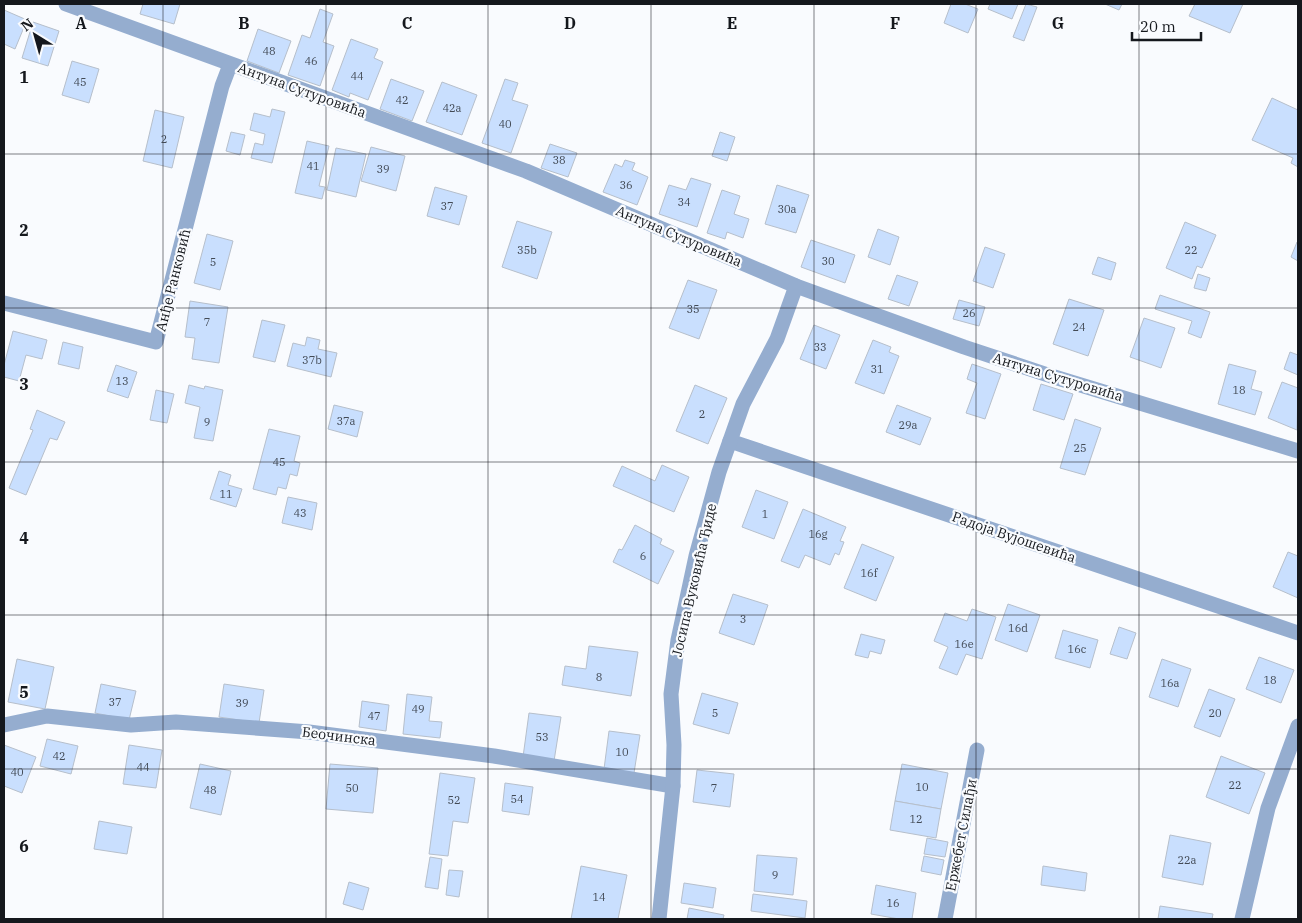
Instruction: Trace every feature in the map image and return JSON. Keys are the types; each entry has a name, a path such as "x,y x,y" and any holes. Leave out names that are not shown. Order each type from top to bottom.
{"street":[{"name":"Антуна Сутуровића","path":"66,4 526,171 796,286 964,348 1298,451"},
{"name":"Анђе Ранковић","path":"4,303 156,342 222,86 230,64"},
{"name":"Јосипа Вуковића Ђиде","path":"658,919 673,786 674,744 671,694 678,640 696,556 719,472 743,404 777,338 796,286"},
{"name":"Радоја Вујошевића","path":"730,441 1298,633"},
{"name":"Беочинска","path":"4,725 47,716 131,725 176,722 309,732 494,756 673,786"},
{"path":"1242,919 1268,808 1298,726"},
{"name":"Ержебет Силађи","path":"945,919 977,750"}],"building":[{"path":"143,4 180,4 174,24 140,14"},
{"path":"951,4 965,4 978,9 968,33 944,23"},
{"path":"990,4 1018,4 1012,19 988,9"},
{"path":"1026,4 1037,7 1024,41 1013,37"},
{"path":"1105,4 1122,4 1119,10"},
{"path":"1195,4 1243,4 1230,33 1189,16"},
{"path":"320,9 333,14 323,42 334,46 320,86 288,75 302,35 310,38"},
{"path":"4,10 27,20 15,49 4,44"},
{"path":"33,22 59,31 48,66 22,58"},
{"path":"258,29 291,41 279,73 247,61"},
{"path":"351,39 378,49 374,58 383,62 368,100 350,93 349,97 332,90"},
{"path":"72,61 99,69 89,103 62,95"},
{"path":"391,79 424,91 412,121 380,109"},
{"path":"505,79 518,83 512,100 528,105 511,153 482,143"},
{"path":"442,82 477,95 462,135 426,122"},
{"path":"1272,98 1298,110 1298,167 1291,163 1293,158 1252,140"},
{"path":"272,109 285,112 272,163 251,158 255,143 263,145 265,134 250,130 254,113 270,117"},
{"path":"155,110 184,117 172,168 143,161"},
{"path":"231,132 245,135 240,155 226,151"},
{"path":"720,132 735,137 727,161 712,156"},
{"path":"307,141 329,146 319,186 325,187 322,199 295,193"},
{"path":"550,144 577,153 568,177 541,168"},
{"path":"371,147 405,156 396,191 361,181"},
{"path":"336,148 366,154 356,197 327,190"},
{"path":"625,160 635,163 632,170 648,177 637,205 603,192 615,164 622,167"},
{"path":"691,178 711,184 697,227 659,214 669,185 686,190"},
{"path":"777,185 809,195 796,233 765,224"},
{"path":"435,187 467,196 459,225 427,216"},
{"path":"722,190 740,196 734,214 749,219 743,238 727,232 725,239 707,233"},
{"path":"517,221 552,232 537,279 502,267"},
{"path":"1185,222 1216,235 1202,268 1197,266 1192,279 1166,268"},
{"path":"878,229 899,237 890,265 868,257"},
{"path":"207,234 233,241 220,290 194,283"},
{"path":"811,240 855,255 845,283 801,267"},
{"path":"1298,243 1298,261 1291,257"},
{"path":"985,247 1005,254 993,288 973,281"},
{"path":"1098,257 1116,263 1111,280 1092,274"},
{"path":"1198,274 1210,278 1206,291 1194,288"},
{"path":"897,275 918,282 909,306 888,299"},
{"path":"688,280 717,290 699,339 669,328"},
{"path":"1160,295 1210,312 1201,338 1188,333 1192,321 1155,309"},
{"path":"1069,299 1104,310 1088,356 1053,344"},
{"path":"959,300 985,307 979,326 953,319"},
{"path":"190,301 228,307 219,363 192,359 195,338 185,337"},
{"path":"1144,318 1175,328 1161,368 1130,357"},
{"path":"262,320 285,325 275,362 253,357"},
{"path":"814,325 840,335 826,369 800,359"},
{"path":"13,331 47,340 42,359 26,355 19,381 4,377 4,365"},
{"path":"307,337 320,340 318,349 337,353 331,377 287,366 293,343 305,346"},
{"path":"873,340 891,347 889,352 899,356 884,394 855,383"},
{"path":"63,342 83,347 79,369 58,364"},
{"path":"1290,352 1298,355 1298,375 1284,369"},
{"path":"972,364 1001,374 985,419 966,413 977,383 967,379"},
{"path":"1229,364 1256,371 1251,389 1262,392 1255,415 1218,404"},
{"path":"116,365 137,372 128,398 107,391"},
{"path":"1282,382 1298,388 1297,430 1268,418"},
{"path":"1041,384 1073,394 1064,420 1033,410"},
{"path":"189,385 204,389 205,386 223,390 213,441 194,438 200,407 185,403"},
{"path":"695,385 727,398 708,444 676,431"},
{"path":"156,390 174,394 167,423 150,420"},
{"path":"334,405 363,412 357,437 328,429"},
{"path":"897,405 931,418 920,445 886,432"},
{"path":"37,410 65,422 57,440 50,438 26,495 9,488 33,430 30,429"},
{"path":"1075,419 1101,428 1085,475 1060,468"},
{"path":"269,429 300,436 294,461 300,463 297,476 290,474 286,489 278,487 276,495 253,489"},
{"path":"662,465 689,477 674,512 613,486 622,466 655,481"},
{"path":"219,471 231,475 228,485 242,489 236,507 210,499"},
{"path":"756,490 788,502 774,539 742,527"},
{"path":"288,497 317,503 312,530 282,523"},
{"path":"803,509 846,527 840,541 844,542 839,555 835,553 830,565 805,555 799,568 781,561"},
{"path":"635,525 662,539 660,544 674,551 658,584 613,562 619,549 622,550"},
{"path":"862,544 894,557 876,601 844,588"},
{"path":"1288,552 1298,556 1298,598 1273,587"},
{"path":"733,594 768,605 754,645 719,633"},
{"path":"1008,604 1040,615 1027,652 995,640"},
{"path":"972,609 996,617 982,659 966,654 957,675 939,668 948,647 934,641 945,613 967,621"},
{"path":"1119,627 1136,633 1127,659 1110,654"},
{"path":"1063,630 1098,640 1090,668 1055,658"},
{"path":"861,634 885,640 881,654 870,651 868,658 855,655"},
{"path":"589,646 638,652 631,696 562,685 565,666 586,669"},
{"path":"1259,657 1294,670 1281,703 1246,689"},
{"path":"17,659 54,667 45,709 8,702"},
{"path":"1162,659 1191,669 1178,707 1149,697"},
{"path":"101,684 136,691 129,720 95,713"},
{"path":"224,684 264,690 259,723 219,717"},
{"path":"1209,689 1235,699 1220,737 1194,727"},
{"path":"702,693 738,703 729,734 693,724"},
{"path":"407,694 432,697 429,721 442,722 440,738 403,734"},
{"path":"362,701 389,705 386,731 359,727"},
{"path":"529,713 561,717 554,761 523,757"},
{"path":"609,731 640,735 634,773 604,769"},
{"path":"47,739 78,746 71,774 40,766"},
{"path":"4,745 36,757 22,793 4,786"},
{"path":"129,745 162,750 156,788 123,784"},
{"path":"1221,756 1265,773 1249,814 1206,797"},
{"path":"200,764 231,771 221,815 190,808"},
{"path":"330,764 378,768 373,813 326,809"},
{"path":"902,764 948,773 941,809 895,801"},
{"path":"697,770 734,774 730,807 693,802"},
{"path":"440,773 475,778 468,823 453,821 448,856 429,854"},
{"path":"505,783 533,787 529,815 502,811"},
{"path":"895,801 941,809 936,838 890,830"},
{"path":"99,821 132,827 127,854 94,849"},
{"path":"1170,835 1211,843 1203,885 1162,877"},
{"path":"927,838 948,842 945,857 924,854"},
{"path":"757,855 797,858 793,895 754,891"},
{"path":"924,856 944,860 941,875 921,871"},
{"path":"430,857 442,859 438,889 425,887"},
{"path":"581,866 627,875 618,919 571,919"},
{"path":"1043,866 1087,873 1085,891 1041,885"},
{"path":"449,870 463,871 459,897 446,895"},
{"path":"349,882 369,888 363,910 343,904"},
{"path":"684,883 716,888 713,908 681,903"},
{"path":"876,885 916,893 912,919 899,919 871,914"},
{"path":"753,894 807,901 805,918 751,911"},
{"path":"1160,906 1213,914 1212,919 1158,919"},
{"path":"689,908 724,915 723,919 687,919"}]}
